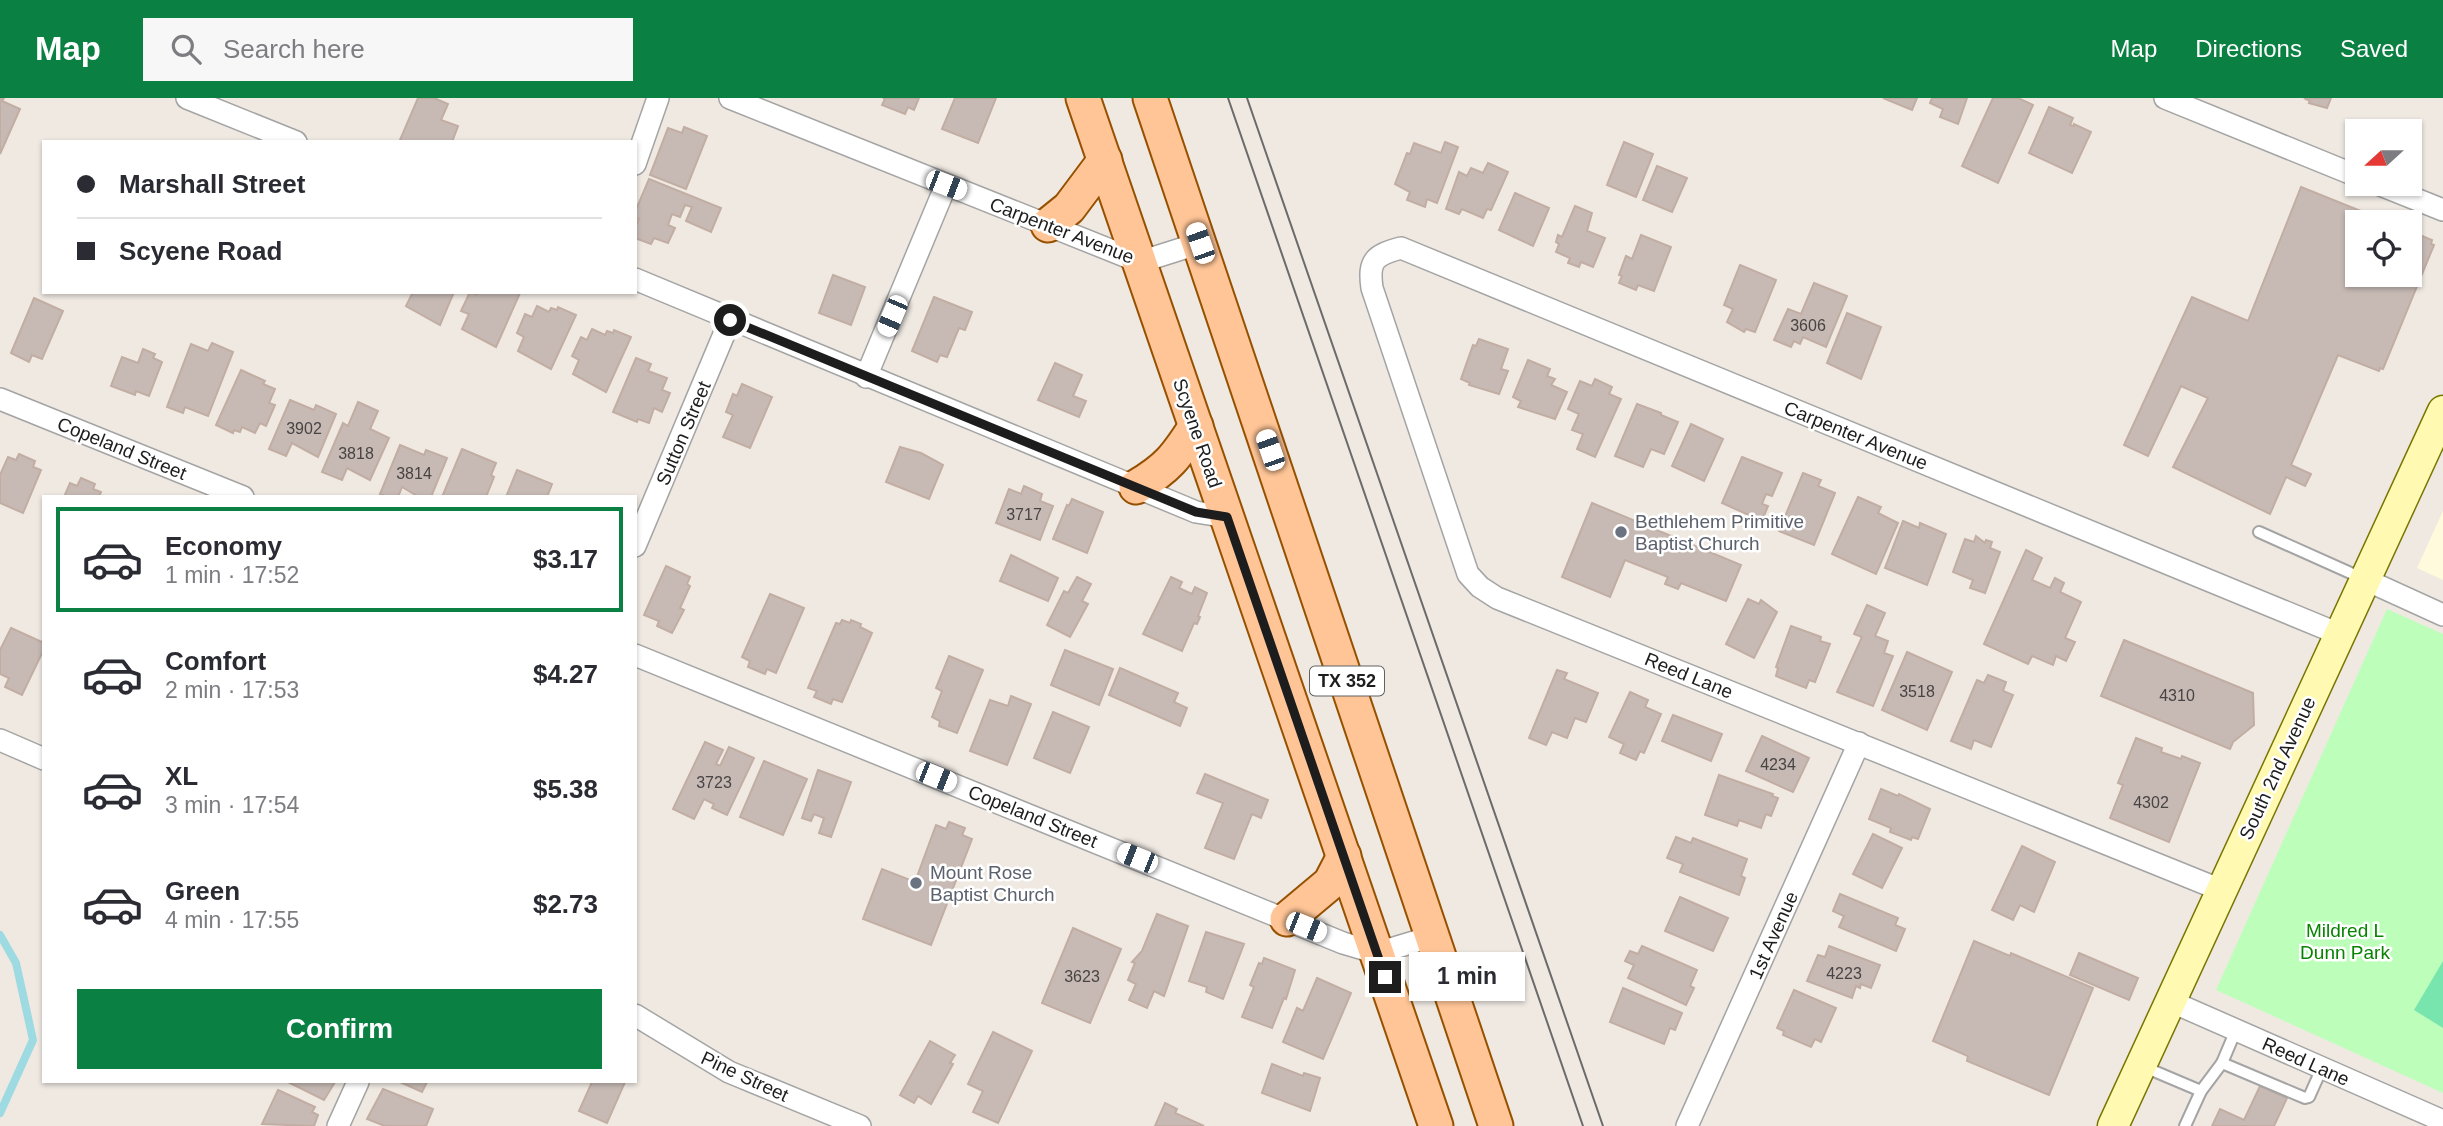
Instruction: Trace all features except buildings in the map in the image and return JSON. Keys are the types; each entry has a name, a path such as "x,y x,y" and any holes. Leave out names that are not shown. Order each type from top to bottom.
{"main road":[{"name":"Scyene Road","path":"1083,98 1436,1126"},
{"name":"TX 352","path":"1150,98 1496,1126"},
{"path":"1048,225 1069,208 1105,159"},
{"name":"South 2nd Avenue","path":"2113,1126 2443,411"},
{"path":"1136,487 1159,474 1176,458 1196,426"},
{"path":"1287,919 1330,883 1344,856"}],"street":[{"path":"187,98 291,140"},
{"path":"637,158 658,98"},
{"name":"Carpenter Avenue","path":"730,98 1140,262 1200,243"},
{"path":"2165,98 2345,171"},
{"path":"866,377 946,185"},
{"path":"2408,196 2443,210"},
{"name":"Carpenter Avenue","path":"1374,260 1401,248 2339,634"},
{"name":"Reed Lane","path":"1374,260 1370,272 1372,288 1468,575 1480,587 1497,598 2221,891"},
{"path":"637,280 1196,512 1227,517"},
{"name":"Sutton Street","path":"637,542 730,320"},
{"name":"Copeland Street","path":"0,399 238,495"},
{"path":"2364,579 2443,615"},
{"name":"Copeland Street","path":"637,656 1343,943 1377,953"},
{"path":"0,740 42,758"},
{"name":"1st Avenue","path":"1687,1126 1858,743"},
{"path":"1377,953 1434,936"},
{"name":"Reed Lane","path":"2170,1001 2443,1121"},
{"name":"Pine Street","path":"637,1016 729,1072 860,1126"},
{"path":"338,1126 358,1083"}],"lane":[{"path":"2259,532 2364,579"},
{"path":"2185,1126 2201,1091 2222,1063 2236,1030"},
{"path":"2222,1063 2305,1098 2309,1097 2322,1068"},
{"path":"2141,1066 2201,1091"}],"shaded area":[{"path":"2443,511 2443,580 2417,568"}],"green space":[{"name":"Mildred L Dunn Park","path":"2387,609 2443,634 2443,1093 2216,990"},
{"path":"2443,961 2443,1028 2414,1010"}],"waterway":[{"path":"0,935 16,963 33,1040 0,1113"}],"tram line":[{"path":"1228,98 1583,1126"},
{"path":"1247,98 1603,1126"}],"place":[{"name":"Bethlehem Primitive Baptist Church","path":"1621,532"},
{"name":"Mount Rose Baptist Church","path":"916,883"}],"route":[{"path":"730,320 1196,512 1227,517 1385,977"}]}
